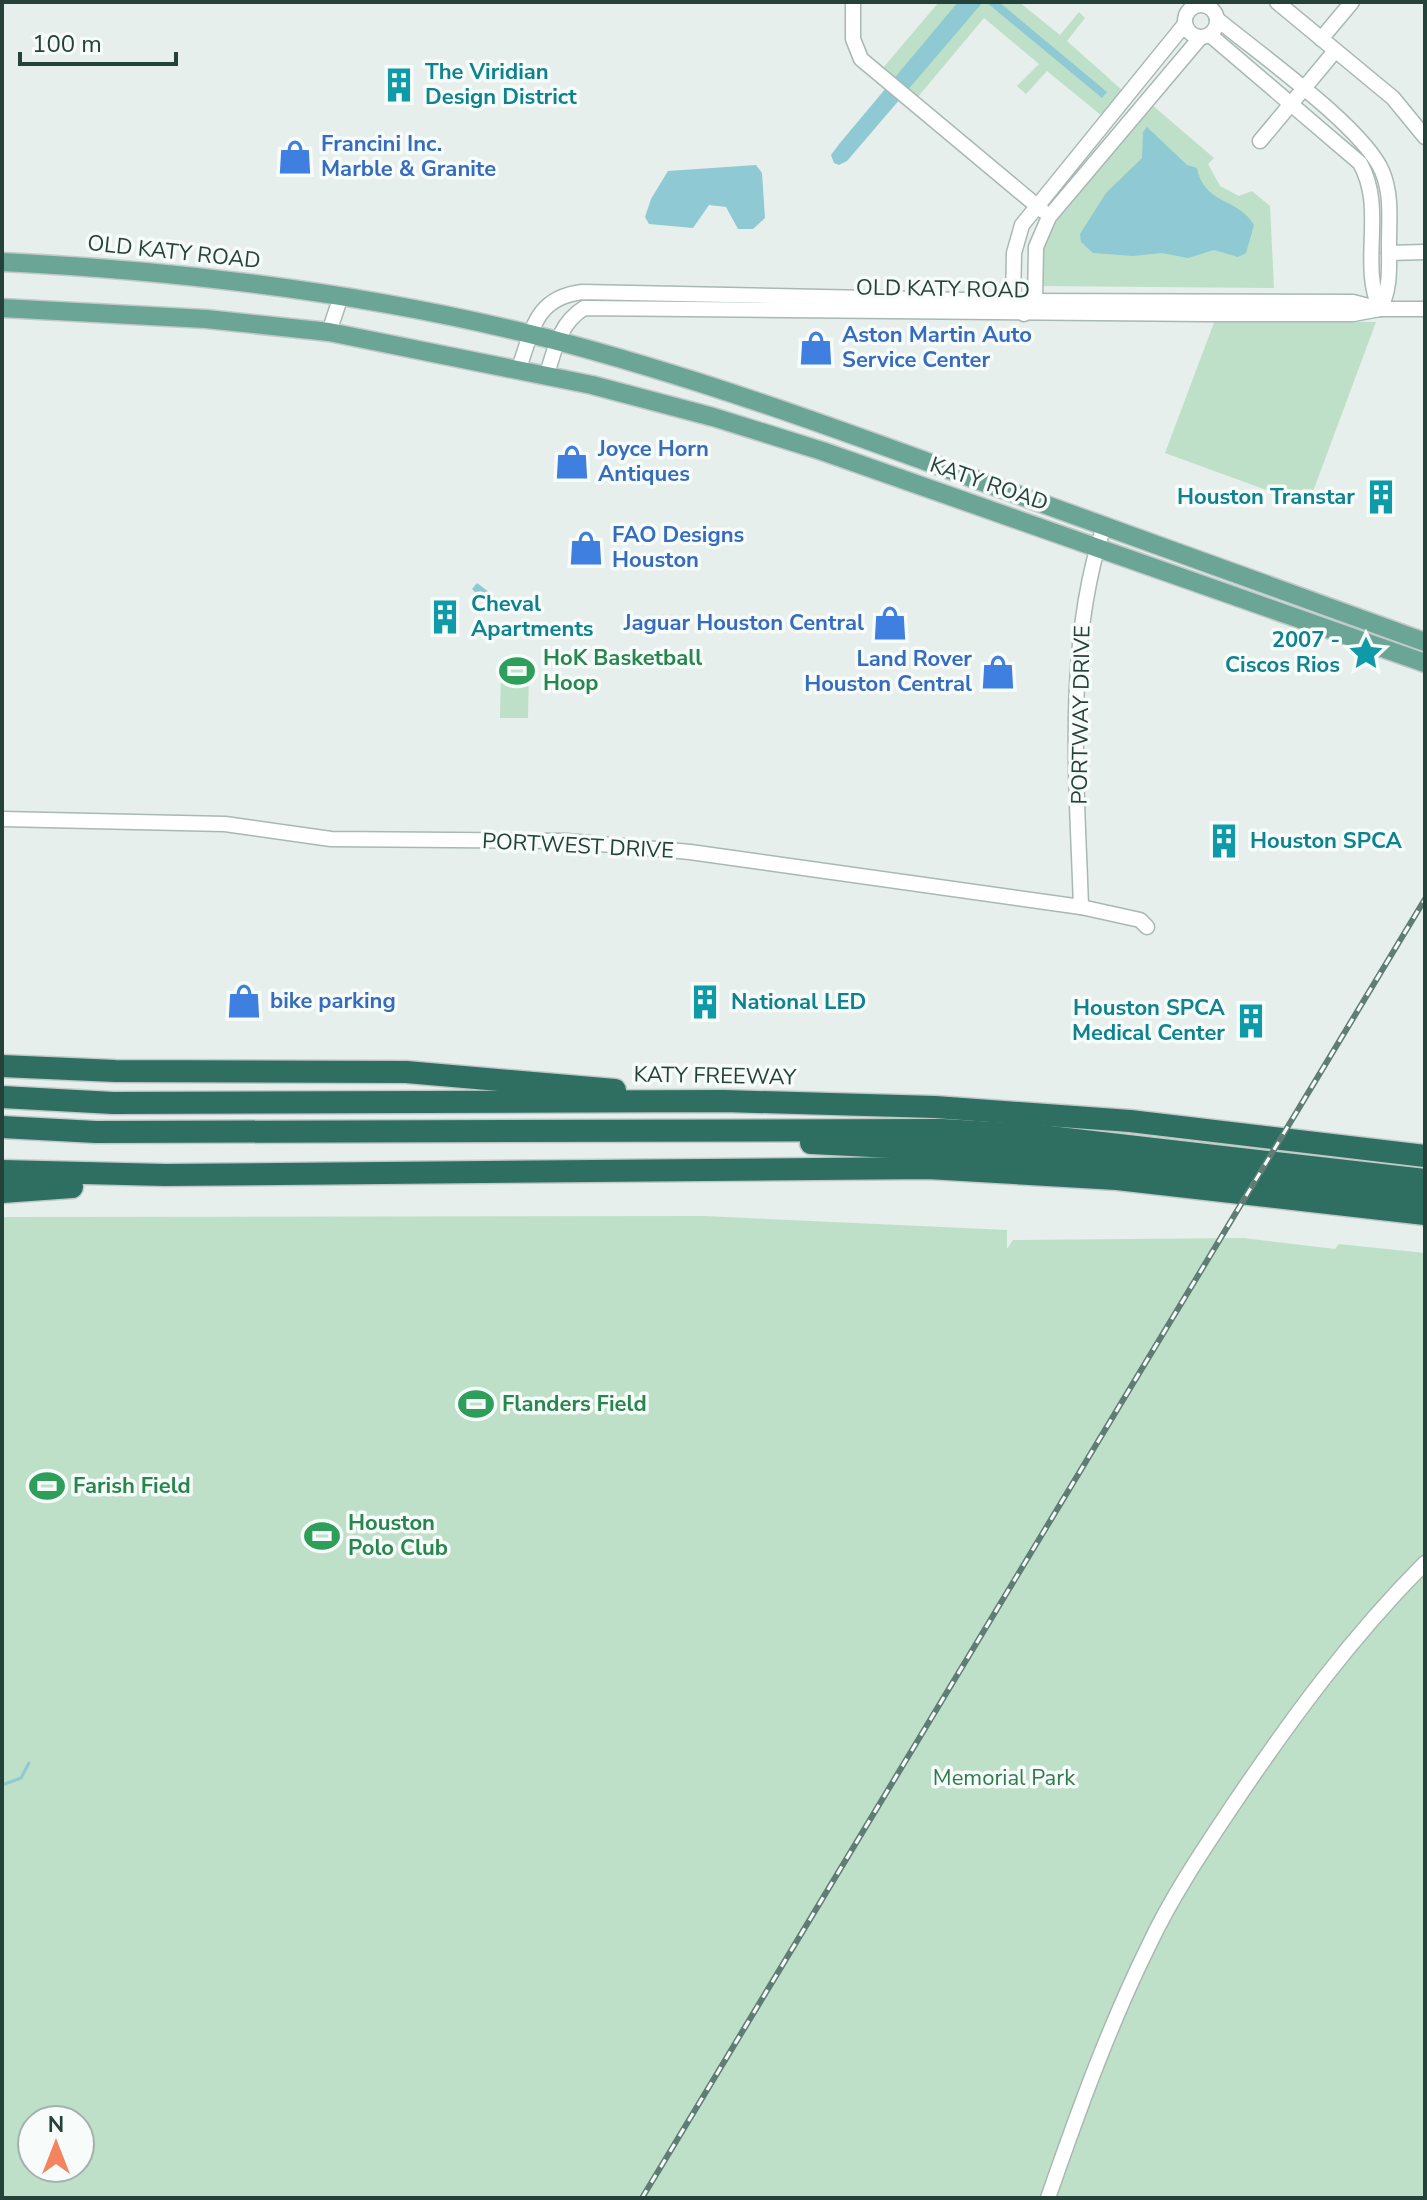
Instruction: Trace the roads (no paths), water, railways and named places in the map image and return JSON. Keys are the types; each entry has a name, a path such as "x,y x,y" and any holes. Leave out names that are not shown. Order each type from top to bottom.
{"highway":[{"path":"2,1066 115,1071 406,1072 601,1087 662,1102"},
{"name":"KATY FREEWAY","path":"2,1096 65,1102 662,1102 935,1107 1130,1121 1425,1156"},
{"path":"2,1127 96,1132 942,1130 1046,1137 1425,1180"},
{"path":"2,1137 94,1143 721,1142 905,1147 1137,1163 1425,1196"},
{"path":"2,1171 103,1175 301,1175 565,1170 967,1170 1117,1179 1425,1214"},
{"path":"2,1192 301,1175"}],"main road":[{"name":"OLD KATY ROAD","path":"2,262 126,268 341,296 544,338"},
{"path":"2,308 206,319 329,332 533,371"},
{"name":"KATY ROAD","path":"544,338 763,402 1425,642"},
{"name":"KATY ROAD","path":"533,371 713,417 1097,547 1425,663"},
{"path":"1140,562 1146,541"},
{"path":"1290,615 1294,594"}],"street":[{"path":"853,2 854,47 861,59 1049,217"},
{"path":"1277,2 1393,98 1425,137"},
{"path":"1321,39 1352,2"},
{"path":"1217,19 1049,217 1036,247 1035,301 1024,314 1013,301 1015,243 1035,205 1115,109 1186,12 1205,6 1370,150 1388,191 1389,292 1380,309"},
{"path":"1186,12 1190,34 1205,36 1292,103 1360,163 1372,192 1373,292 1380,309"},
{"path":"1260,141 1335,51"},
{"path":"1115,109 1130,121"},
{"path":"1374,240 1389,246 1425,252"},
{"path":"2,262 2,271"},
{"name":"OLD KATY ROAD","path":"533,371 544,338 549,302 564,295 603,292 1024,314 1353,302 1380,309 1425,309"},
{"path":"329,332 341,296"},
{"name":"OLD KATY ROAD","path":"533,371 544,338 584,308 1035,301 1206,308"},
{"name":"PORTWAY DRIVE","path":"1081,907 1078,693 1084,602 1104,526"},
{"name":"PORTWEST DRIVE","path":"2,819 225,824 331,839 561,841 690,852 1081,907 1140,920 1147,927"},
{"path":"1048,2198 1083,2099 1127,1992 1149,1943 1198,1858 1300,1710 1368,1625 1425,1563"}],"water":[{"path":"958,2 983,2 847,161 839,165 834,163 831,155 840,143"},
{"path":"986,2 999,2 1107,92 1102,98"},
{"path":"1147,127 1187,165 1197,168 1207,189 1248,216 1254,225 1246,253 1238,257 1214,250 1188,258 1162,253 1133,256 1093,253 1081,242 1080,234 1106,193 1142,158 1143,132"},
{"path":"756,165 762,173 765,218 753,229 738,229 726,207 709,205 693,228 649,224 645,217 651,199 668,171"},
{"path":"477,583 497,598 488,606 472,589"}],"waterway":[{"path":"2,1785 21,1778 29,1763"}],"railway":[{"path":"642,2198 1425,899"}],"place":[{"name":"The Viridian Design District","path":"399,85"},
{"name":"Francini Inc. Marble & Granite","path":"295,157"},
{"name":"Aston Martin Auto Service Center","path":"816,348"},
{"name":"Joyce Horn Antiques","path":"572,462"},
{"name":"Houston Transtar","path":"1381,497"},
{"name":"FAO Designs Houston","path":"586,548"},
{"name":"Cheval Apartments","path":"445,617"},
{"name":"Jaguar Houston Central","path":"890,623"},
{"name":"2007 - Ciscos Rios","path":"1366,653"},
{"name":"HoK Basketball Hoop","path":"517,671"},
{"name":"Land Rover Houston Central","path":"998,672"},
{"name":"Houston SPCA","path":"1224,841"},
{"name":"bike parking","path":"244,1001"},
{"name":"National LED","path":"705,1002"},
{"name":"Houston SPCA Medical Center","path":"1251,1021"},
{"name":"Flanders Field","path":"476,1404"},
{"name":"Farish Field","path":"47,1486"},
{"name":"Houston Polo Club","path":"322,1536"}],"park label":[{"name":"Memorial Park","path":"1004,1778"}]}
